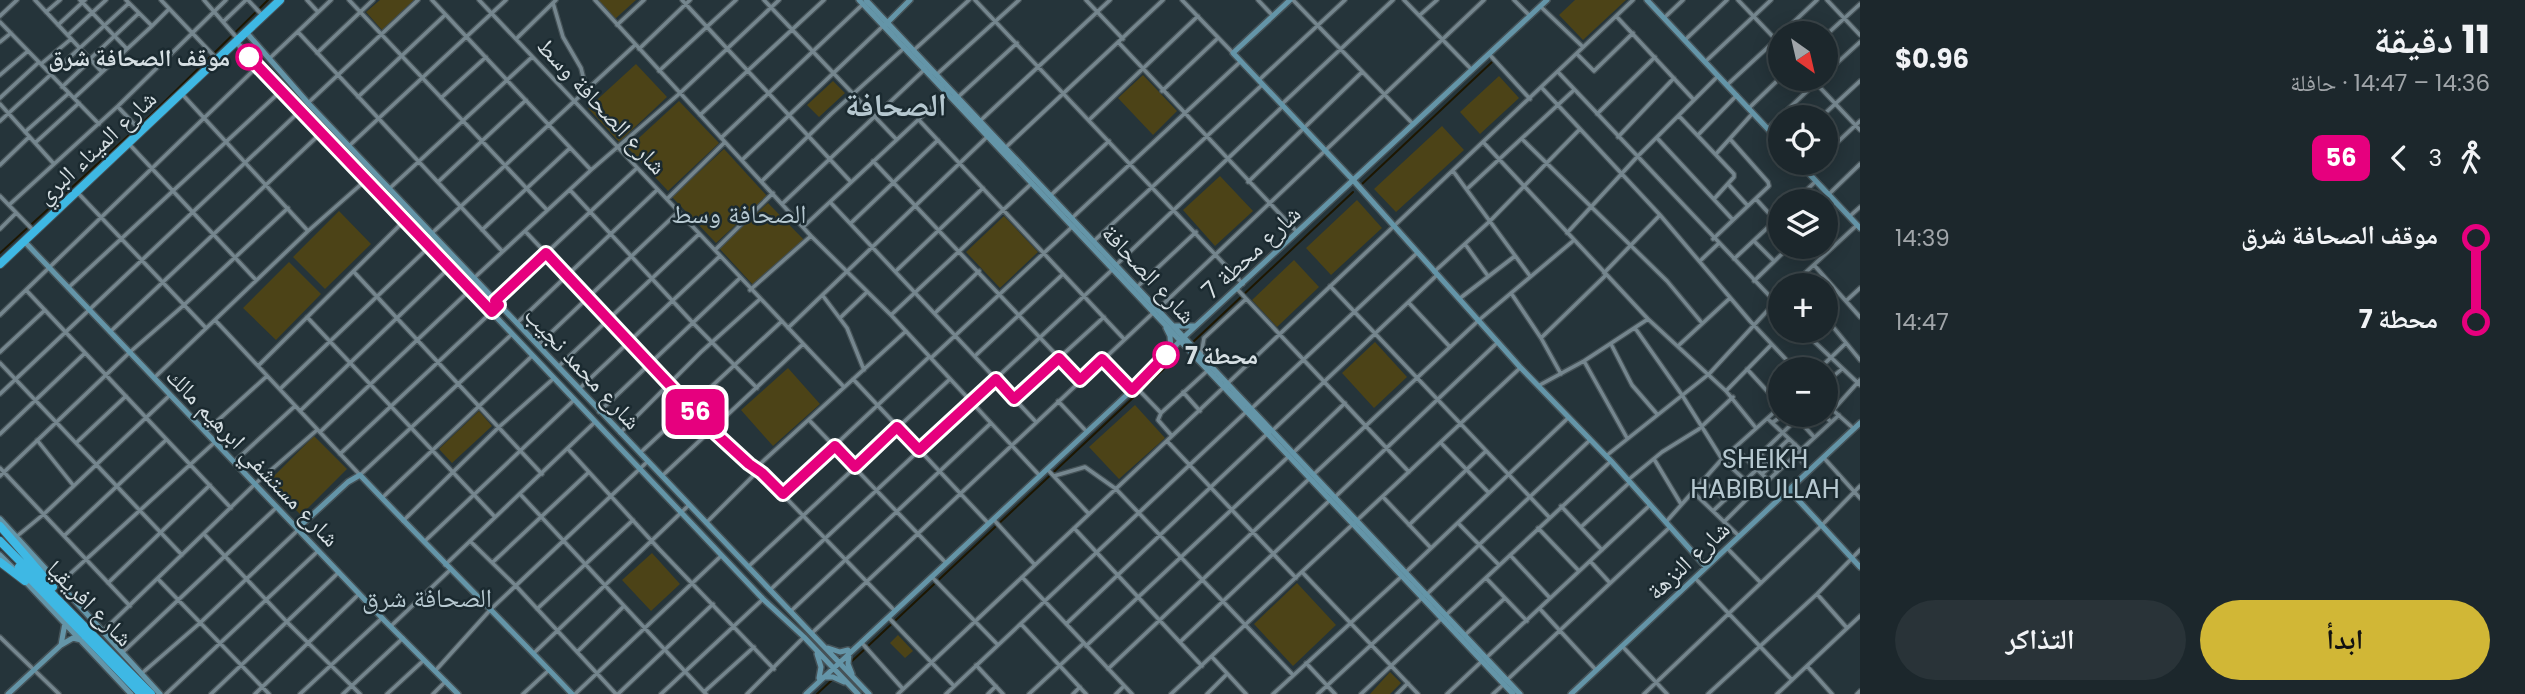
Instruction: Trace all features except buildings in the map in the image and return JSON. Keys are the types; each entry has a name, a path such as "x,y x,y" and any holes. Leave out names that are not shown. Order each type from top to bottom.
{"highway":[{"name":"شارع الميناء البري","path":"0,264 280,0"},
{"path":"0,526 47,579 62,601"},
{"name":"شارع افريقيا","path":"0,541 151,694"},
{"name":"شارع افريقيا","path":"0,548 69,616 141,694"},
{"path":"0,562 24,580"}],"street":[{"path":"0,16 17,0"},
{"path":"35,0 102,72"},
{"path":"47,12 60,0"},
{"path":"0,98 70,37 107,0"},
{"path":"204,0 237,41"},
{"path":"9,205 99,124 226,0"},
{"path":"223,22 247,0 263,16"},
{"path":"307,0 318,12"},
{"path":"268,60 331,0"},
{"path":"349,0 547,210"},
{"path":"317,53 373,0"},
{"path":"308,103 418,0"},
{"path":"432,0 591,170"},
{"name":"شارع الصحافة وسط","path":"479,0 844,387"},
{"path":"350,145 506,0"},
{"path":"595,0 811,236 891,315 1040,476"},
{"path":"617,25 644,0"},
{"path":"431,234 586,90 684,2 690,0"},
{"path":"659,71 736,0"},
{"path":"764,0 896,139"},
{"path":"474,278 591,170 679,94 779,0"},
{"path":"700,115 824,0"},
{"path":"742,160 910,0"},
{"path":"914,50 969,0"},
{"path":"975,0 1243,284"},
{"path":"936,75 1018,0"},
{"path":"1086,0 1123,39"},
{"path":"980,121 1110,0"},
{"path":"1003,149 1163,0"},
{"path":"1182,0 1353,180 1416,253 1706,567"},
{"path":"1258,0 1273,16"},
{"path":"1233,53 1291,0 1413,124"},
{"path":"1094,241 1207,137 1345,0"},
{"path":"770,590 1228,160 1393,0"},
{"path":"1404,0 1472,70"},
{"path":"1420,16 1437,0"},
{"path":"812,633 1102,359 1157,313 1484,0"},
{"path":"1514,0 1530,16"},
{"name":"شارع محطة 7","path":"806,694 1087,432 1194,327 1547,0"},
{"path":"898,694 1633,0"},
{"path":"1647,0 1768,129"},
{"path":"1664,18 1683,0"},
{"path":"1685,40 1727,0"},
{"path":"1738,0 1768,27"},
{"path":"1705,62 1771,0"},
{"path":"1795,21 1817,0"},
{"path":"1827,0 1860,35"},
{"path":"58,25 82,1 127,49"},
{"path":"0,121 104,26 127,1 152,26"},
{"path":"164,1 217,59"},
{"path":"667,199 768,93 863,1"},
{"name":"شارع الصحافة","path":"863,1 914,50 980,121 1032,183 1520,694"},
{"path":"516,39 554,2 563,37 581,68 586,90"},
{"path":"684,2 851,182"},
{"path":"1838,24 1860,4"},
{"path":"1541,6 1584,47"},
{"path":"74,98 169,9"},
{"path":"62,87 139,13"},
{"path":"358,97 445,15"},
{"path":"1088,120 1198,16"},
{"path":"1616,16 1694,100"},
{"path":"0,22 99,124"},
{"name":"شارع الصحافة","path":"885,24 904,48 988,136 1094,241 1114,267 1137,287 1157,313 1173,325 1189,348 1199,355 1226,385"},
{"name":"شارع محمد نجيب","path":"246,32 268,60 431,234 869,694"},
{"path":"298,32 502,251"},
{"path":"0,42 11,33"},
{"path":"1577,54 1592,70 1596,70 1633,33"},
{"path":"1163,91 1218,38"},
{"name":"شارع محمد نجيب","path":"237,41 249,57 553,379 763,599 804,637 858,694"},
{"path":"1838,62 1860,42"},
{"path":"957,98 1017,43"},
{"path":"1119,43 1297,232"},
{"path":"1727,86 1768,47"},
{"path":"762,181 904,48"},
{"path":"249,57 259,49"},
{"path":"0,75 28,51"},
{"path":"1489,54 1530,99"},
{"path":"441,98 486,57"},
{"path":"390,188 532,57"},
{"path":"1597,114 1655,57"},
{"path":"1072,218 1241,61"},
{"path":"0,315 258,66"},
{"path":"782,204 925,69"},
{"path":"1248,182 1362,72"},
{"path":"1558,72 1768,295"},
{"path":"1566,233 1718,76"},
{"path":"1618,136 1674,78"},
{"path":"1836,104 1860,81"},
{"path":"1542,88 1660,215 1783,357"},
{"path":"68,288 282,90"},
{"path":"1467,189 1574,90"},
{"path":"1716,154 1769,91"},
{"path":"1792,105 1805,91"},
{"path":"1825,91 1860,130"},
{"path":"25,132 69,93"},
{"path":"181,93 308,231"},
{"path":"803,227 947,93"},
{"path":"1698,135 1737,95"},
{"path":"438,183 526,100"},
{"path":"35,143 79,103"},
{"path":"0,104 54,164"},
{"path":"118,106 141,131"},
{"path":"0,394 301,110"},
{"path":"1678,116 1735,175 1714,199"},
{"path":"918,119 1124,339"},
{"path":"1838,142 1860,121"},
{"path":"1066,624 1409,303 1580,129"},
{"path":"110,332 322,132"},
{"path":"789,328 988,136"},
{"path":"0,165 29,137"},
{"path":"1657,138 1733,220"},
{"path":"1522,139 1678,292 1702,323"},
{"path":"1713,239 1769,184 1730,139"},
{"path":"851,223 938,140"},
{"path":"1051,196 1109,141"},
{"path":"128,143 256,281"},
{"path":"1484,143 1523,188 1648,319 1727,391 1756,428"},
{"path":"482,230 570,148"},
{"path":"873,161 1080,380"},
{"path":"1834,189 1860,164"},
{"path":"340,454 492,312 497,303 546,253 637,168"},
{"path":"1453,171 1530,276"},
{"path":"1811,175 1824,189"},
{"path":"154,378 308,231 366,180"},
{"path":"1808,189 1816,181"},
{"path":"891,315 1032,183"},
{"path":"1728,184 1748,207"},
{"path":"896,271 983,188"},
{"path":"570,190 757,388"},
{"path":"517,323 657,190"},
{"path":"77,192 206,328"},
{"path":"715,250 773,193"},
{"path":"1,198 35,232"},
{"path":"1756,199 1768,212"},
{"path":"830,202 1036,422"},
{"path":"1806,273 1858,226 1838,204"},
{"path":"1850,216 1860,207"},
{"path":"2,474 130,352 288,208"},
{"path":"538,345 678,212"},
{"path":"0,229 16,213"},
{"path":"1541,338 1660,215"},
{"path":"258,366 405,220"},
{"path":"783,494 1073,226"},
{"path":"1734,259 1768,227"},
{"path":"525,231 589,296 712,430 783,494 896,612"},
{"path":"1137,287 1196,232"},
{"path":"558,367 699,234"},
{"path":"750,290 811,236"},
{"name":"شارع مستشفي ابرهيم مالك","path":"24,241 359,594 458,694"},
{"path":"1108,669 1417,377 1479,320 1573,241"},
{"path":"1754,241 1774,261 1754,281"},
{"path":"1465,244 1488,276"},
{"path":"1700,261 1718,244"},
{"path":"279,389 430,246"},
{"path":"946,694 1416,253"},
{"path":"579,390 720,256"},
{"path":"1459,299 1515,256"},
{"path":"1814,265 1860,317"},
{"path":"300,411 449,268"},
{"path":"935,313 979,271"},
{"path":"354,272 542,474"},
{"path":"975,356 1063,274"},
{"path":"599,411 740,278"},
{"path":"1330,286 1549,517"},
{"path":"1846,301 1860,288"},
{"path":"1237,289 1409,472"},
{"path":"26,290 231,508"},
{"path":"102,632 255,484 319,431 470,290"},
{"path":"841,317 867,292"},
{"path":"1511,293 1562,374"},
{"path":"823,296 848,328 864,370"},
{"path":"1678,346 1730,298"},
{"path":"620,433 760,299"},
{"path":"1199,355 1204,338 1246,299"},
{"path":"1409,303 1450,347"},
{"path":"0,352 45,310"},
{"path":"1361,694 1561,506 1627,438 1709,374 1768,310"},
{"path":"1157,313 1170,333 1171,350"},
{"path":"307,317 495,517"},
{"path":"1014,399 1104,317"},
{"path":"1538,386 1584,361 1648,319"},
{"path":"215,320 423,542 572,694 722,555"},
{"path":"640,454 782,320"},
{"path":"1173,325 1194,327 1199,355"},
{"path":"1635,328 1722,459 1745,480"},
{"path":"706,523 752,477 755,469 906,331"},
{"path":"1838,333 1860,360"},
{"path":"141,674 200,623 348,482 360,475 512,334"},
{"path":"1180,642 1499,342"},
{"path":"1815,343 1829,357"},
{"path":"1831,357 1846,343"},
{"path":"662,477 803,344"},
{"path":"1611,344 1632,385 1657,414"},
{"path":"1727,391 1772,345"},
{"path":"1166,355 1181,348 1189,348"},
{"path":"0,434 85,353"},
{"path":"382,498 532,356"},
{"path":"1102,359 1161,413"},
{"path":"1584,361 1627,438"},
{"path":"0,363 182,555"},
{"path":"1838,365 1859,382 1838,405"},
{"path":"1173,693 1520,367"},
{"path":"1172,436 1158,420 1161,413 1209,369"},
{"path":"1747,369 1768,391"},
{"path":"1838,372 1842,369"},
{"path":"205,432 267,376"},
{"path":"403,520 553,379"},
{"path":"853,379 960,493 1035,565"},
{"path":"748,567 950,379"},
{"path":"1183,392 1200,411"},
{"path":"16,537 170,395"},
{"path":"76,443 126,396"},
{"path":"1581,527 1654,458 1694,433 1732,397"},
{"path":"423,542 574,400"},
{"path":"1058,401 1087,432"},
{"path":"1029,694 1345,403"},
{"path":"234,462 295,405"},
{"path":"1839,415 1854,429"},
{"path":"1273,694 1568,418"},
{"path":"1493,694 1611,583 1668,525 1681,504 1722,459 1768,419"},
{"path":"809,420 947,564"},
{"path":"445,565 595,422"},
{"path":"791,611 991,423"},
{"name":"شارع النزهة","path":"1571,694 1860,423"},
{"path":"1776,427 1801,450"},
{"path":"1751,463 1788,427"},
{"path":"1805,427 1814,437"},
{"path":"1724,522 1825,427"},
{"path":"1713,511 1789,439"},
{"path":"37,440 74,486"},
{"path":"64,536 166,440"},
{"path":"1318,694 1590,440"},
{"path":"1167,441 1296,578"},
{"path":"59,584 215,442"},
{"path":"1440,443 1489,493"},
{"path":"1762,474 1795,444"},
{"path":"1735,448 1768,480"},
{"path":"568,449 774,669"},
{"path":"1409,525 1487,451"},
{"path":"1761,453 1777,472"},
{"path":"1796,454 1809,471"},
{"path":"1654,458 1681,504"},
{"path":"1824,458 1860,498"},
{"path":"436,670 491,609 647,462"},
{"path":"1054,476 1085,467 1116,489 1293,675"},
{"path":"0,468 2,474 44,514 130,606"},
{"path":"1047,469 1089,514"},
{"path":"492,562 589,472"},
{"path":"1702,480 1725,500"},
{"path":"108,583 210,485"},
{"path":"1740,485 1750,495"},
{"path":"1644,694 1860,486"},
{"path":"1789,490 1860,567"},
{"path":"1693,491 1739,536"},
{"path":"520,494 705,693 754,647"},
{"path":"1383,497 1431,548"},
{"path":"534,653 690,505"},
{"path":"1447,694 1650,505"},
{"path":"1561,506 1602,550"},
{"path":"122,653 277,507"},
{"path":"0,519 160,694"},
{"path":"537,609 633,519"},
{"path":"1458,523 1499,565"},
{"path":"1074,528 1202,666"},
{"path":"1538,528 1579,571"},
{"path":"204,534 360,694"},
{"path":"470,541 617,694 713,604"},
{"path":"1727,548 1761,583"},
{"path":"1708,694 1817,594 1860,550"},
{"path":"166,694 318,551"},
{"path":"0,555 131,694"},
{"path":"1510,555 1550,598"},
{"path":"1590,561 1611,583"},
{"path":"391,626 450,570"},
{"path":"211,694 339,572"},
{"path":"1302,572 1418,694"},
{"path":"932,577 998,645"},
{"path":"1022,577 1132,694"},
{"path":"1486,578 1527,621"},
{"path":"1695,578 1792,680"},
{"path":"158,579 269,694"},
{"path":"255,694 359,594"},
{"path":"1817,594 1847,628"},
{"path":"1465,635 1505,598"},
{"path":"662,694 763,599"},
{"path":"577,652 624,606"},
{"path":"1540,609 1596,670"},
{"path":"1777,694 1860,616"},
{"name":"شارع الصحافة","path":"1444,617 1465,635 1484,659"},
{"path":"300,694 382,618"},
{"path":"889,618 954,686"},
{"path":"61,645 65,622"},
{"path":"1020,624 1086,694"},
{"path":"748,694 804,637"},
{"path":"0,638 58,694"},
{"path":"8,694 61,645 73,638 82,641"},
{"path":"343,694 404,638"},
{"path":"859,644 903,689"},
{"path":"825,646 848,652 849,667 856,679"},
{"path":"1622,646 1667,694"},
{"path":"814,648 821,667 820,680 835,677 850,684"},
{"path":"1212,657 1246,694"},
{"path":"387,694 425,659"},
{"path":"1306,663 1335,694"},
{"path":"976,665 1003,694"},
{"path":"1807,666 1832,694"},
{"path":"523,694 549,670"},
{"path":"1208,694 1227,674"},
{"path":"433,694 446,681"},
{"name":"شارع الصحافة","path":"1506,682 1513,694"},
{"path":"1397,694 1408,683"},
{"path":"988,694 996,686"},
{"path":"1116,694 1125,686"},
{"path":"668,687 669,694"},
{"path":"1073,694 1080,687"}],"shaded area":[{"path":"380,0 414,0 382,30 366,12"},
{"path":"598,0 636,0 615,19"},
{"path":"1575,0 1626,0 1583,40 1559,15"},
{"path":"636,64 667,97 619,142 588,108"},
{"path":"1143,75 1177,111 1153,135 1118,98"},
{"path":"1499,76 1519,98 1480,134 1460,112"},
{"path":"833,81 845,93 819,117 807,105"},
{"path":"679,101 719,143 668,191 628,148"},
{"path":"1442,126 1464,150 1396,212 1374,189"},
{"path":"724,149 767,196 716,243 672,197"},
{"path":"1220,176 1253,211 1215,246 1183,210"},
{"path":"1357,200 1382,228 1331,275 1306,248"},
{"path":"768,203 805,241 755,287 719,248"},
{"path":"339,211 371,244 325,289 293,257"},
{"path":"1004,216 1038,252 1000,288 966,252"},
{"path":"1294,260 1319,287 1277,327 1252,300"},
{"path":"289,262 321,294 276,340 243,308"},
{"path":"1375,342 1407,377 1374,408 1342,373"},
{"path":"788,368 820,404 773,446 741,410"},
{"path":"1135,405 1165,438 1119,479 1089,447"},
{"path":"479,411 492,426 452,463 439,449"},
{"path":"314,436 347,469 301,515 268,482"},
{"path":"652,553 680,584 651,611 622,580"},
{"path":"1297,583 1336,625 1293,666 1254,624"},
{"path":"898,635 913,651 905,658 890,643"},
{"path":"1390,672 1401,683 1390,694 1370,694"}],"waterway":[{"path":"0,253 152,114 268,0"},
{"path":"1361,185 1492,62"},
{"path":"1193,342 1353,192"},
{"path":"851,662 1167,366"},
{"path":"817,694 832,680"}],"bus line":[{"name":"56","path":"249,57 492,312 499,305 495,301 546,253 712,430 783,494 835,446 855,467 897,427 919,450 996,379 1014,399 1059,358 1080,380 1102,359 1132,390 1166,355"}],"place":[{"name":"موقف الصحافة شرق","path":"249,57"},
{"name":"محطة 7","path":"1166,355"}],"district":[{"name":"الصحافة","path":"896,104"},
{"name":"الصحافة وسط","path":"739,214"},
{"name":"SHEIKH HABIBULLAH","path":"1765,474"},
{"name":"الصحافة شرق","path":"427,598"}]}
